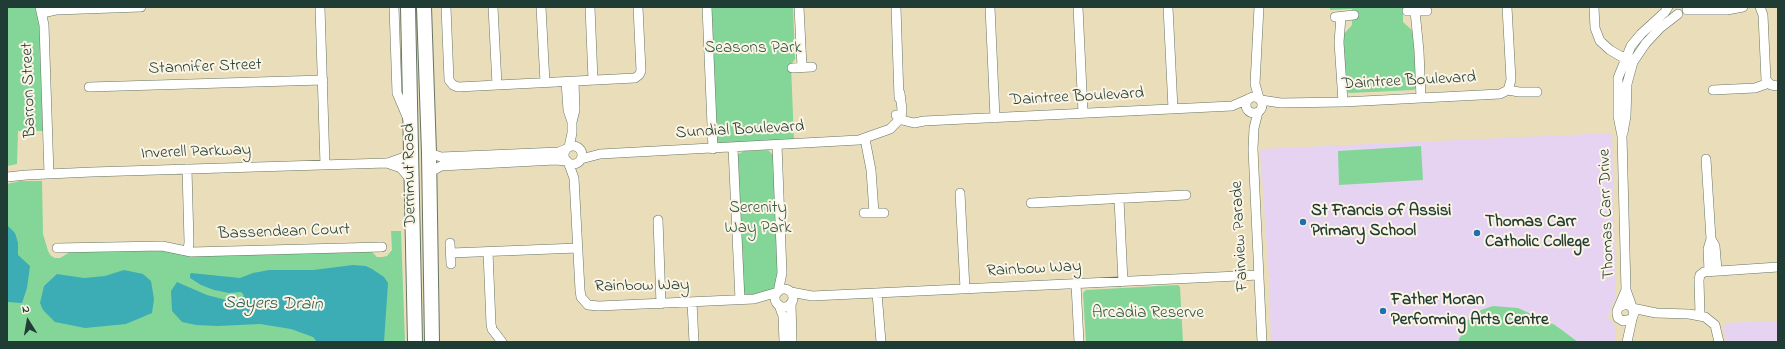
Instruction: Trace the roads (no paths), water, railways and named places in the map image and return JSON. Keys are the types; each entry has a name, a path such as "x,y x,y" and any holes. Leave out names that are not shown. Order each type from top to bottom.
{"highway":[{"name":"Derrimut Road","path":"408,7 415,342"},
{"name":"Derrimut Road","path":"424,7 430,172 432,342"}],"street":[{"path":"41,10 141,7"},
{"path":"320,7 325,165"},
{"path":"394,7 396,93 410,122"},
{"path":"446,7 449,77 451,84 458,87 635,78 640,73 638,7"},
{"path":"493,7 496,85"},
{"path":"541,7 545,83"},
{"path":"590,7 593,80"},
{"path":"707,7 713,149"},
{"path":"799,7 802,68"},
{"path":"896,7 900,93 899,117"},
{"path":"990,7 996,118"},
{"path":"1078,7 1083,113"},
{"path":"1168,7 1174,109"},
{"name":"Fairview Parade","path":"1259,7 1253,149 1262,342"},
{"path":"1507,7 1511,80 1508,90"},
{"path":"1594,7 1595,28 1600,41 1629,60"},
{"path":"1669,7 1674,12 1707,8 1727,10 1743,7"},
{"name":"Thomas Carr Drive","path":"1629,60 1631,46 1641,34 1669,7"},
{"path":"1760,7 1763,15 1766,75 1769,83 1778,86"},
{"name":"Barron Street","path":"41,10 44,25 49,174"},
{"name":"Thomas Carr Drive","path":"1632,308 1626,290 1622,136 1618,116 1618,78 1629,60 1660,28 1684,10"},
{"path":"1421,98 1419,51 1411,11 1427,11"},
{"path":"1343,102 1338,17 1354,15"},
{"path":"792,68 812,67"},
{"name":"Stannifer Street","path":"89,87 322,80"},
{"name":"Rainbow Way","path":"570,82 572,133 576,152 574,178 580,294 583,300 588,305 600,306 661,304 754,299 778,292"},
{"path":"1713,90 1754,88 1769,83"},
{"name":"Daintree Boulevard","path":"899,117 911,123 924,121 1280,103 1343,102 1500,94 1508,90 1519,92 1537,92"},
{"name":"Sundial Boulevard","path":"429,153 441,157 559,152 600,154 850,142 865,139 881,132 899,117"},
{"path":"865,139 871,170 874,213"},
{"path":"777,145 782,273 776,297 783,316 784,342"},
{"path":"733,148 740,300"},
{"name":"Inverell Parkway","path":"387,164 402,158 411,152"},
{"path":"430,172 441,166 555,160 574,164 576,152"},
{"name":"Rainbow Way","path":"574,178 568,162 564,157 576,152"},
{"path":"1706,159 1711,239 1708,248 1713,270"},
{"name":"Inverell Parkway","path":"7,177 187,169 387,164 401,168 411,181"},
{"path":"187,169 188,251"},
{"path":"960,193 965,289"},
{"path":"1031,203 1186,195"},
{"path":"1119,199 1123,282"},
{"path":"864,213 884,212"},
{"path":"658,220 661,304"},
{"path":"450,244 451,264"},
{"name":"Bassendean Court","path":"57,248 166,246 188,251 382,247"},
{"path":"451,253 578,248"},
{"path":"488,252 491,324 492,329 502,342"},
{"path":"1700,316 1700,277 1704,272 1713,270 1778,266"},
{"path":"782,273 793,298 792,342"},
{"name":"Rainbow Way","path":"790,291 812,296 1259,275"},
{"path":"1076,284 1079,342"},
{"path":"778,292 782,289 790,291"},
{"name":"Thomas Carr Drive","path":"1619,307 1626,290"},
{"path":"877,293 881,342"},
{"name":"Rainbow Way","path":"792,303 812,296"},
{"name":"Rainbow Way","path":"754,299 778,304"},
{"path":"692,302 694,342"},
{"path":"778,304 787,306 792,303"},
{"path":"1627,342 1617,314 1619,307 1626,304 1632,308 1656,313 1700,316 1713,322 1716,328 1718,341"},
{"path":"1627,342 1634,313 1632,308"},
{"path":"1620,320 1626,322 1632,318 1656,313"}],"water":[{"path":"7,225 15,233 18,243 18,255 30,266 27,288 22,303 7,302"},
{"name":"Sayers Drain","path":"353,265 366,266 372,269 384,277 388,283 384,342 317,342 313,337 291,329 260,324 218,326 196,325 182,322 172,311 171,291 177,282 207,295 230,301 238,300 244,295 241,292 229,293 214,290 201,285 190,278 191,273 240,278 253,273 269,270 313,270"},
{"path":"124,270 143,274 151,281 154,299 152,313 126,324 85,328 55,322 43,310 40,303 44,286 57,274 84,278 105,276"}],"place":[{"name":"St Francis of Assisi Primary School","path":"1303,222"},
{"name":"Thomas Carr Catholic College","path":"1477,233"},
{"name":"Father Moran Performing Arts Centre","path":"1383,311"}],"park label":[{"name":"Seasons Park","path":"753,49"},
{"name":"Serenity Way Park","path":"758,219"},
{"name":"Arcadia Reserve","path":"1148,314"}]}
